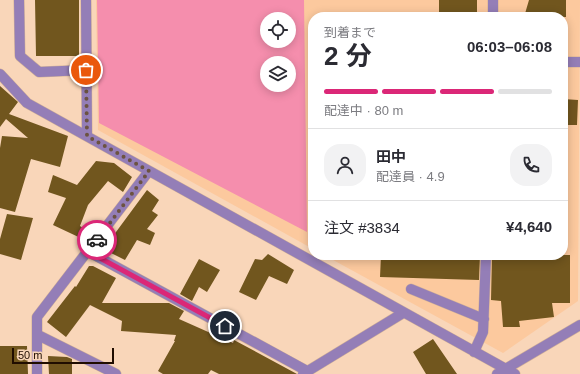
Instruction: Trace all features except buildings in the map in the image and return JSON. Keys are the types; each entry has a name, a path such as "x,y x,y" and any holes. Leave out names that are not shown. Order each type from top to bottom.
{"street":[{"path":"19,0 20,56 39,72 86,70"},
{"path":"86,0 87,136"},
{"path":"493,0 493,12"},
{"path":"568,62 580,62"},
{"path":"0,74 27,103 308,260"},
{"path":"37,374 37,317 89,252 149,171"},
{"path":"89,252 305,372 403,313"},
{"path":"308,260 474,352 501,372 515,374"},
{"path":"474,352 483,332 486,260"},
{"path":"411,289 484,319"},
{"path":"501,372 580,325"},
{"path":"38,335 116,374"}],"shaded area":[{"path":"96,0 580,0 578,301 503,353 333,260 568,260 568,12 308,12 308,246 98,130"},
{"path":"97,0 304,0 307,232 99,123"}],"way so far":[{"path":"86,70 87,136 149,171 97,240"}],"route":[{"path":"97,240 89,252 225,326"}]}
